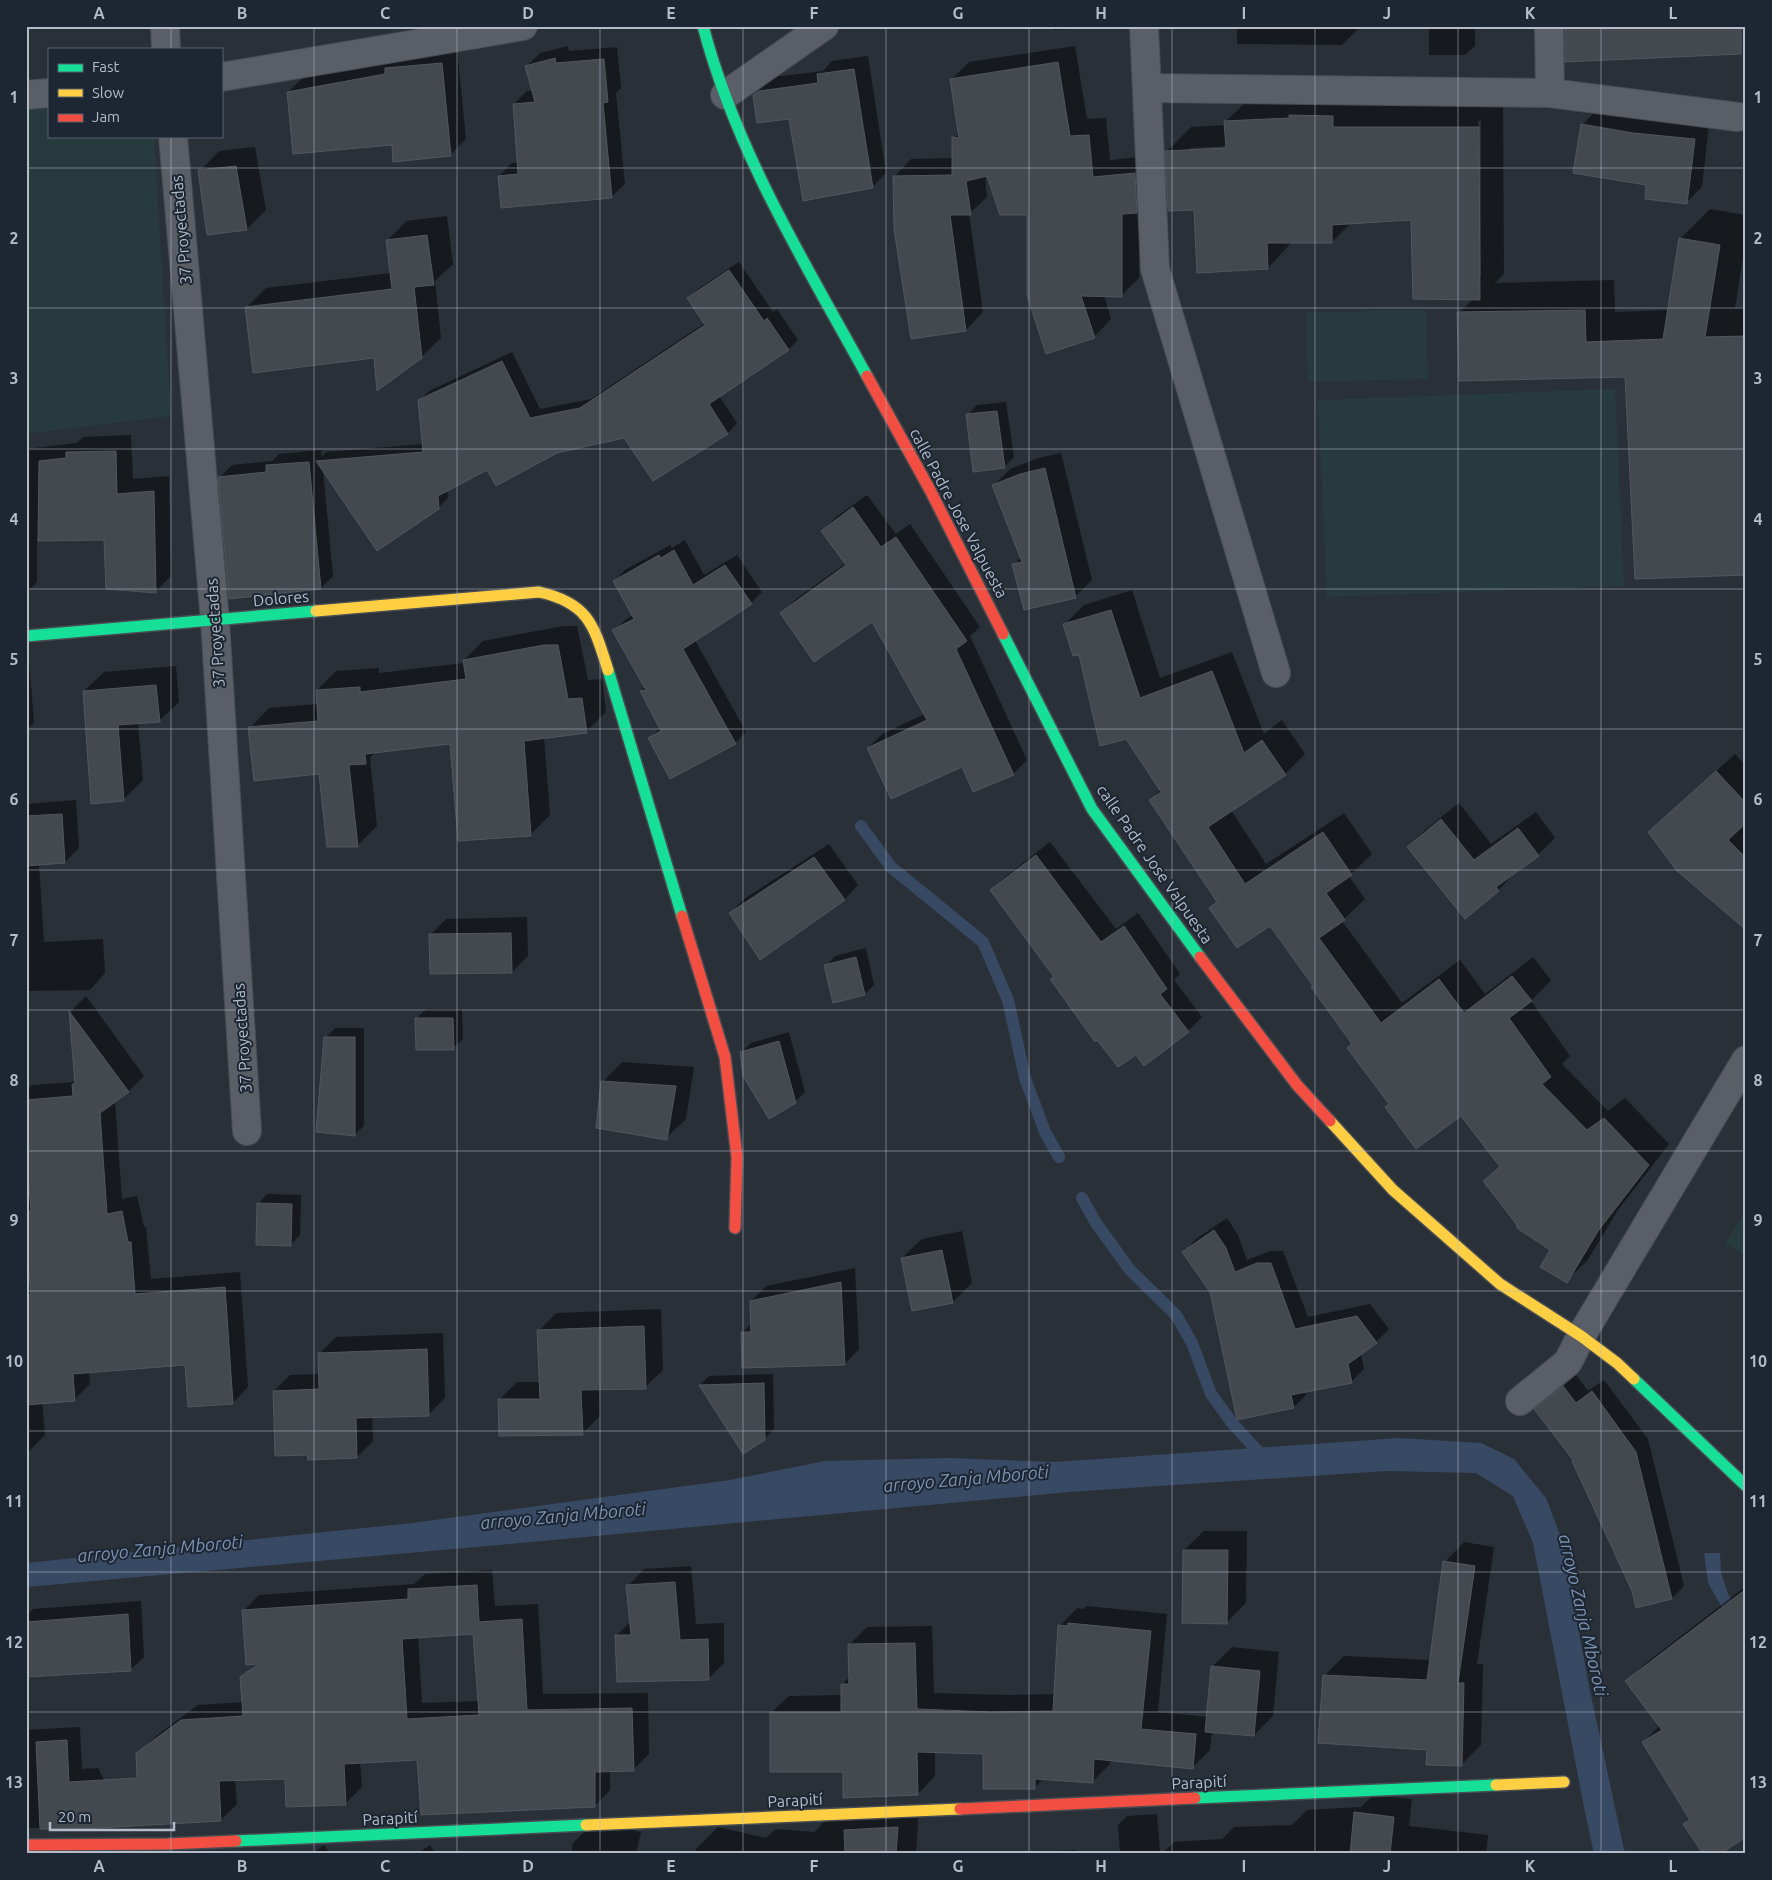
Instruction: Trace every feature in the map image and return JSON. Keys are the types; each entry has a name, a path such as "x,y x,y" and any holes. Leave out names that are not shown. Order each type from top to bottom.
{"street":[{"path":"164,26 166,48"},
{"path":"222,77 523,26"},
{"name":"calle Padre Jose Valpuesta","path":"703,26 712,60 740,136 779,216 930,490 1092,809 1224,990 1297,1085 1393,1190 1500,1284 1581,1336 1617,1363 1746,1486"},
{"path":"725,95 824,26"},
{"path":"1144,26 1155,269 1276,673"},
{"path":"1549,26 1550,93"},
{"path":"1147,88 1550,93 1738,117"},
{"path":"26,95 48,94"},
{"name":"37 Proyectadas","path":"173,138 215,621 248,1132"},
{"name":"Dolores","path":"26,636 540,592 558,596 580,608 598,639 725,1057 737,1157 735,1228"},
{"path":"1520,1401 1568,1362 1581,1336 1746,1060"},
{"name":"Parapití","path":"26,1845 170,1849 1564,1782"}],"green space":[{"path":"48,108 48,138 154,138 171,416 26,434 26,110"},
{"path":"1426,310 1428,379 1308,382 1306,312"},
{"path":"1615,389 1624,586 1327,597 1318,400"},
{"path":"1746,1211 1746,1256 1725,1243"}],"water":[{"name":"arroyo Zanja Mboroti","path":"1399,1438 1481,1443 1514,1459 1546,1498 1562,1540 1589,1686 1625,1854 1594,1854 1533,1543 1513,1496 1476,1473 1387,1471 1069,1492 26,1587 26,1563 412,1523 730,1480 825,1461 949,1458 1055,1462"},
{"path":"1704,1553 1720,1553 1721,1572 1728,1594 1746,1624 1746,1650 1708,1583"}],"building":[{"path":"1565,26 1741,26 1741,54 1565,62"},
{"path":"555,58 556,63 604,59 608,102 603,103 612,198 501,208 498,176 518,174 513,104 535,102 525,66"},
{"path":"1058,62 1070,136 1089,135 1093,177 1135,173 1137,213 1122,214 1122,297 1081,296 1095,338 1046,354 1027,295 1027,215 1000,215 987,176 966,181 971,215 950,215 966,331 911,339 894,229 893,176 952,175 952,137 959,138 950,79"},
{"path":"442,63 451,156 393,162 392,145 293,154 287,92 385,74 385,68"},
{"path":"854,69 873,188 803,201 789,119 757,123 753,95 759,91 818,83 817,74"},
{"path":"1289,115 1333,116 1333,127 1479,127 1480,300 1413,299 1411,220 1332,225 1332,243 1267,243 1268,269 1197,273 1194,210 1168,211 1165,151 1226,148 1224,121 1289,118"},
{"path":"1581,124 1633,133 1695,139 1687,204 1645,199 1646,185 1573,173"},
{"path":"236,166 247,230 207,235 198,170"},
{"path":"427,235 434,285 414,287 422,358 377,391 374,358 253,373 245,307 392,289 386,240"},
{"path":"1679,238 1720,245 1705,337 1746,336 1746,575 1635,579 1625,377 1459,381 1457,312 1585,310 1586,342 1663,339"},
{"path":"729,270 764,321 767,318 789,350 709,404 728,434 653,481 624,438 557,453 496,486 487,470 438,496 439,509 377,551 316,461 423,452 418,400 502,361 530,418 580,408 705,325 687,298"},
{"path":"997,411 1005,468 973,472 966,414"},
{"path":"116,451 117,494 154,491 156,593 106,589 104,540 38,541 39,461 66,458 66,452"},
{"path":"309,462 321,589 229,599 218,477 266,472 266,465"},
{"path":"1045,468 1076,598 1024,610 1012,564 1022,562 992,485 1020,474"},
{"path":"853,507 881,547 896,537 967,641 956,649 1014,775 973,792 962,767 891,799 867,748 927,720 872,622 814,662 780,613 846,565 821,531"},
{"path":"674,550 693,585 725,565 752,604 683,649 736,744 670,779 648,738 661,731 640,691 646,690 612,630 634,619 613,581 659,555 661,558"},
{"path":"1111,610 1140,698 1212,671 1244,753 1262,740 1286,775 1208,827 1245,884 1323,832 1352,875 1326,893 1345,920 1319,938 1381,1023 1439,979 1464,1013 1512,976 1532,1001 1509,1018 1551,1077 1542,1084 1587,1130 1604,1118 1649,1165 1598,1231 1567,1283 1540,1267 1550,1250 1517,1228 1517,1225 1483,1181 1500,1167 1461,1116 1416,1149 1385,1107 1389,1104 1347,1048 1352,1044 1270,926 1237,948 1209,908 1217,902 1149,800 1161,792 1126,739 1100,746 1079,655 1073,656 1063,624"},
{"path":"544,645 558,645 568,699 582,698 587,733 524,741 531,836 458,841 450,744 365,754 366,764 349,765 358,847 327,847 319,774 254,781 248,727 318,721 316,690 360,687 360,692 466,679 463,660"},
{"path":"156,685 160,722 118,725 124,801 91,804 83,691"},
{"path":"1716,771 1746,803 1746,823 1728,840 1746,858 1746,930 1676,870 1648,832"},
{"path":"62,814 65,863 26,866 26,816"},
{"path":"1441,819 1474,860 1518,828 1539,856 1496,887 1499,891 1465,919 1407,847"},
{"path":"1036,855 1101,942 1124,926 1167,989 1160,994 1189,1032 1144,1066 1136,1055 1118,1067 1097,1040 1095,1042 1050,979 1054,977 990,890"},
{"path":"814,857 845,900 760,960 729,913"},
{"path":"511,933 512,973 430,974 429,934"},
{"path":"856,957 865,995 833,1003 824,965"},
{"path":"69,1011 129,1092 100,1113 107,1214 122,1211 128,1242 131,1242 135,1294 225,1287 233,1404 188,1407 185,1365 73,1374 75,1401 26,1405 26,1296 31,1295 26,1237 26,1211 31,1211 26,1154 26,1100 73,1096 72,1084 75,1084"},
{"path":"415,1018 453,1018 454,1050 416,1050"},
{"path":"324,1037 355,1037 355,1136 316,1132"},
{"path":"779,1041 796,1103 769,1119 743,1076 740,1052"},
{"path":"601,1081 676,1086 667,1140 596,1128"},
{"path":"257,1203 292,1204 291,1246 256,1245"},
{"path":"1214,1230 1226,1248 1235,1272 1257,1263 1271,1263 1295,1329 1357,1316 1377,1343 1348,1364 1352,1383 1291,1395 1294,1408 1237,1420 1210,1292 1182,1252"},
{"path":"942,1250 953,1303 912,1311 901,1258"},
{"path":"841,1282 845,1365 742,1368 741,1332 751,1332 750,1301"},
{"path":"644,1326 646,1389 581,1390 583,1435 499,1436 498,1399 540,1399 537,1330"},
{"path":"427,1349 429,1416 356,1418 357,1458 308,1460 307,1455 275,1456 273,1391 319,1389 318,1353"},
{"path":"764,1383 765,1440 743,1454 699,1385"},
{"path":"1563,1386 1576,1403 1592,1391 1636,1452 1672,1599 1636,1608 1632,1591 1573,1460 1534,1409"},
{"path":"1183,1550 1228,1550 1227,1624 1182,1623"},
{"path":"1443,1561 1475,1566 1458,1683 1464,1683 1462,1766 1426,1765 1427,1750 1318,1743 1323,1675 1427,1680"},
{"path":"675,1582 680,1640 708,1639 709,1680 617,1682 615,1635 631,1635 626,1585"},
{"path":"477,1585 479,1622 522,1619 527,1710 632,1708 634,1771 595,1772 595,1807 421,1815 417,1760 344,1764 346,1805 286,1807 285,1779 219,1781 221,1821 80,1829 40,1829 36,1742 67,1740 69,1782 137,1778 136,1753 181,1720 243,1716 240,1677 258,1664 246,1665 242,1610 408,1599 408,1589","holes":["473,1634 479,1715 407,1719 402,1639"]},
{"path":"1746,1589 1746,1837 1720,1854 1703,1854 1683,1824 1690,1820 1642,1742 1662,1730 1625,1681"},
{"path":"128,1614 131,1671 26,1677 26,1622"},
{"path":"1068,1623 1151,1631 1141,1729 1196,1734 1193,1769 1094,1759 1093,1783 1035,1779 1035,1789 983,1789 983,1754 917,1752 918,1795 843,1798 843,1772 770,1772 770,1712 841,1712 841,1684 849,1684 848,1644 915,1643 917,1709 991,1712 1053,1711 1058,1625 1068,1626"},
{"path":"1211,1666 1260,1671 1254,1736 1205,1732"},
{"path":"1354,1812 1394,1817 1390,1854 1350,1854"},
{"path":"898,1827 896,1854 845,1854 844,1830"}],"waterway":[{"path":"861,826 891,867 983,942 1008,1000 1025,1078 1045,1132 1059,1157"},
{"path":"1082,1198 1096,1223 1130,1270 1176,1315 1192,1343 1211,1394 1232,1423 1265,1459"}],"traffic: fast":[{"path":"703,26 717,73 753,162 774,206 867,376"},
{"path":"26,636 316,611"},
{"path":"1003,634 1092,809 1200,957"},
{"path":"608,670 682,916"},
{"path":"1634,1379 1746,1486"},
{"path":"1195,1798 1496,1785"},
{"path":"236,1841 586,1825"}],"traffic: slow":[{"path":"316,611 539,592 569,603 587,619 598,641 608,670"},
{"path":"1330,1121 1393,1190 1500,1284 1581,1336 1617,1363 1634,1379"},
{"path":"1496,1785 1564,1782"},
{"path":"586,1825 960,1809"}],"traffic: jam":[{"path":"867,376 930,490 1003,634"},
{"path":"682,916 725,1057 737,1157 735,1228"},
{"path":"1200,957 1297,1085 1330,1121"},
{"path":"960,1809 1195,1798"},
{"path":"26,1845 167,1844 236,1841"}]}
